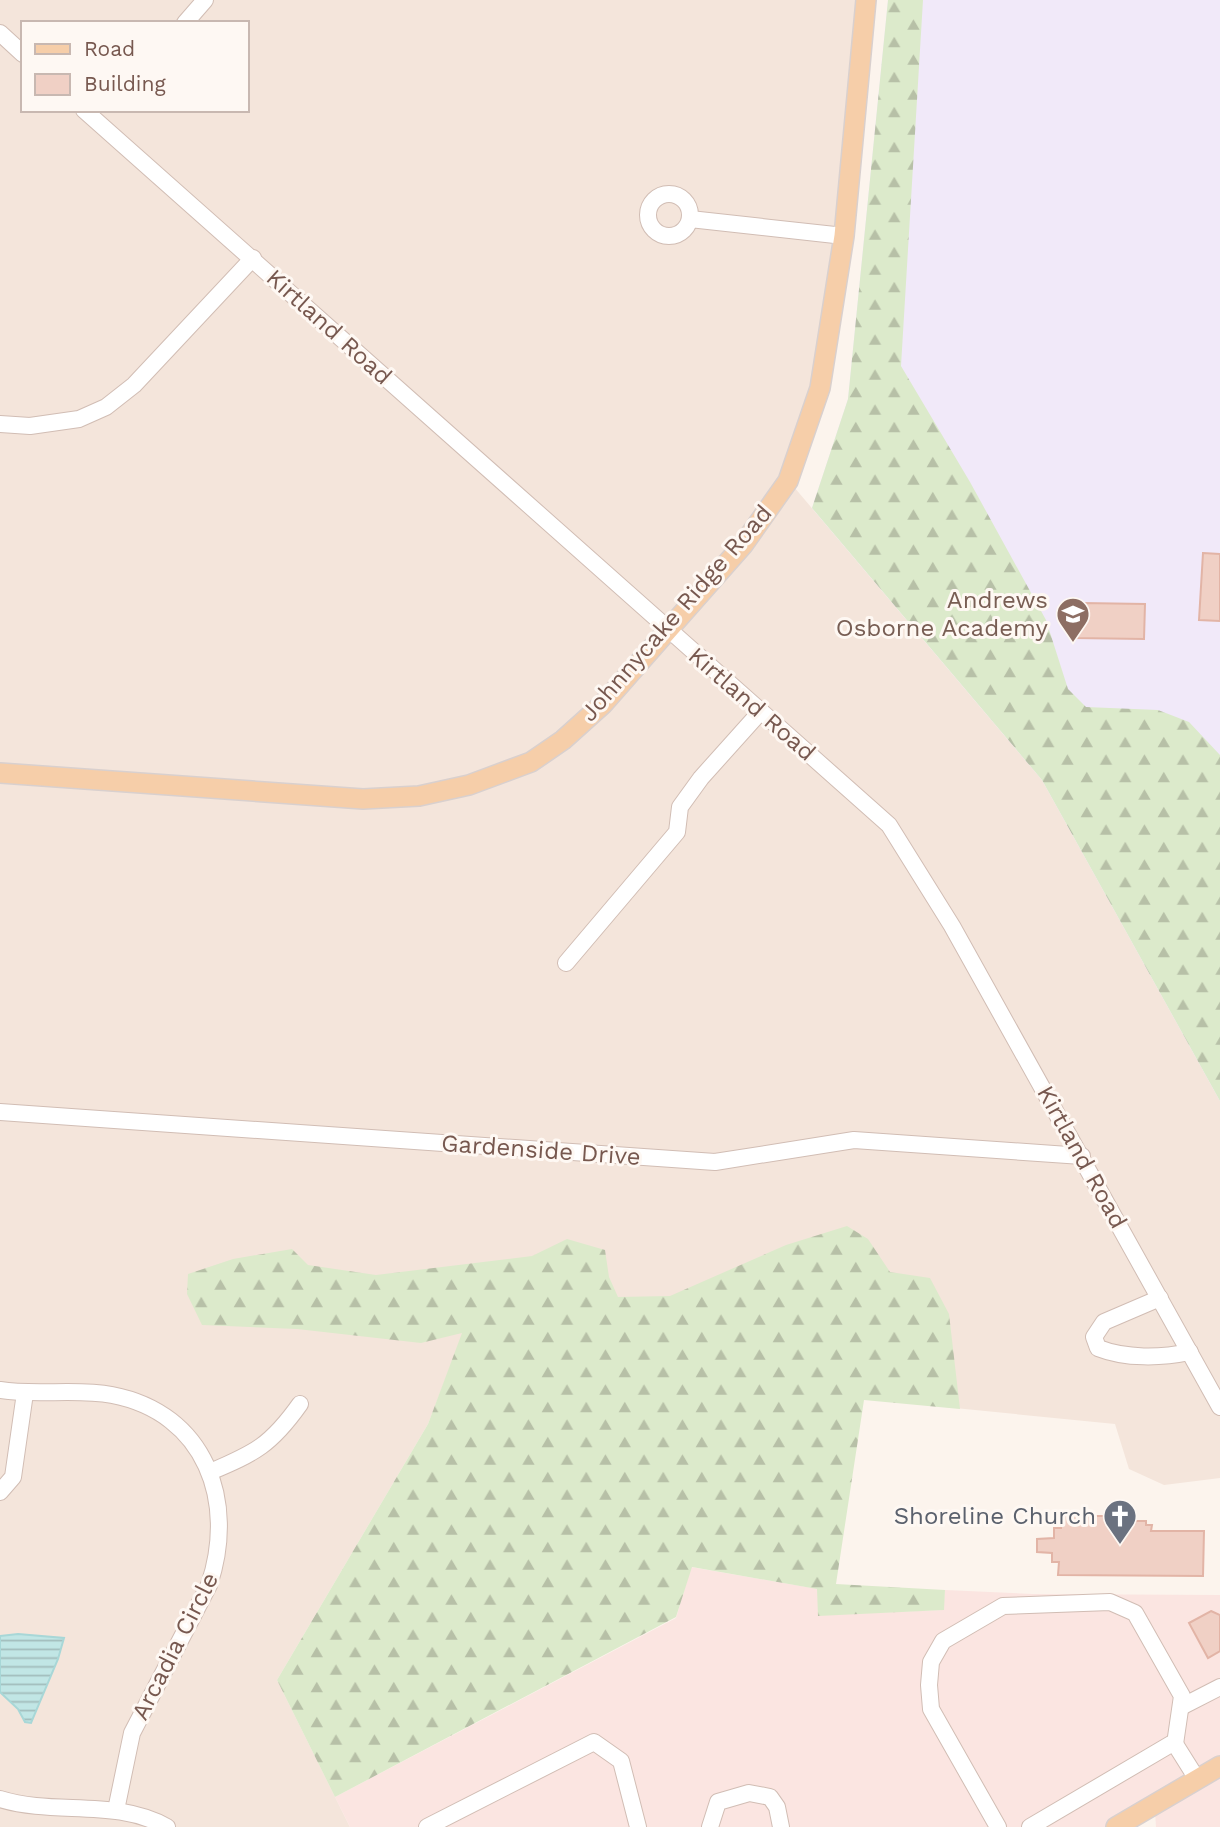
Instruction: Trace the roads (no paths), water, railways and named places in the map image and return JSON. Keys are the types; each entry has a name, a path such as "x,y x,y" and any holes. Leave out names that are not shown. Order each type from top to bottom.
{"main road":[{"name":"Johnnycake Ridge Road","path":"0,773 363,799 418,796 489,778 531,762 563,740 603,704 743,545 788,481 820,388 844,236 866,0"},
{"path":"1116,1827 1220,1766"}],"street":[{"path":"187,21 205,0"},
{"path":"0,33 21,52"},
{"name":"Kirtland Road","path":"102,116 253,258 889,825 952,926 1220,1407"},
{"path":"690,219 844,236"},
{"path":"0,424 30,426 66,421 106,407 134,385 253,258"},
{"path":"566,963 677,832 680,807 701,778 761,711"},
{"name":"Gardenside Drive","path":"0,1112 704,1161 854,1140 1082,1156"},
{"path":"1160,1298 1104,1322 1094,1337 1098,1349 1112,1354 1137,1356 1190,1352"},
{"name":"Arcadia Circle","path":"0,1390 108,1394 143,1405 179,1430 198,1450 210,1472 220,1504 222,1532 218,1560 209,1585 132,1733 116,1810"},
{"path":"0,1492 13,1477 25,1393"},
{"path":"210,1472 265,1446 282,1429 300,1404"},
{"path":"998,1827 931,1709 931,1662 943,1641 1003,1606 1110,1602 1135,1613 1182,1696 1183,1706 1175,1744 1197,1779"},
{"path":"1183,1706 1220,1687"},
{"path":"427,1827 594,1742 621,1761 638,1827"},
{"path":"1030,1827 1175,1744"},
{"path":"710,1827 718,1802 749,1793 770,1797 777,1807 781,1827"},
{"path":"0,1799 29,1807 58,1810 116,1810 145,1817 166,1827"}],"water":[{"path":"18,1634 64,1638 31,1723 25,1722 18,1709 0,1692 0,1636"}],"place":[{"name":"Andrews Osborne Academy","path":"1073,644"},
{"name":"Shoreline Church","path":"1120,1546"}]}
